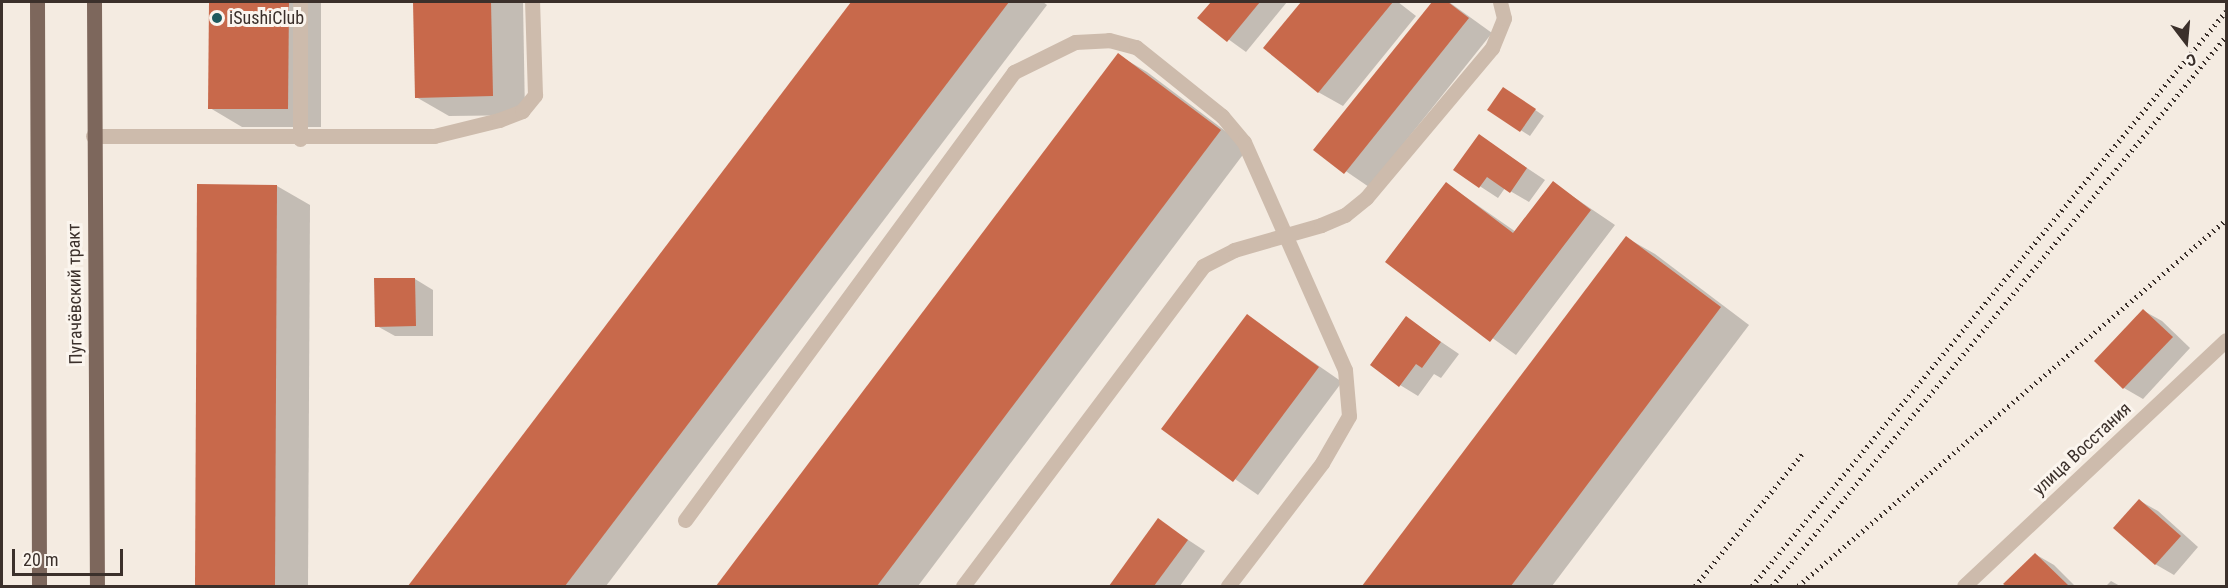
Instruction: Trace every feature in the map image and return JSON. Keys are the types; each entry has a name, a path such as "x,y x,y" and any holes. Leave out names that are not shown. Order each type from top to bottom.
{"main road":[{"name":"Пугачёвский тракт","path":"37,2 39,586"},
{"name":"Пугачёвский тракт","path":"94,2 97,586"}],"street":[{"path":"300,2 300,139"},
{"path":"93,136 300,139 434,136 522,111 535,95 532,2"},
{"path":"963,586 1203,266 1234,250 1345,215 1366,198 1492,48 1504,18 1500,2"},
{"path":"685,520 1014,72 1043,55 1075,42 1109,40 1136,46 1222,116 1244,142 1346,370 1349,416 1322,463 1228,586"},
{"name":"улица Восстания","path":"1964,586 2226,340"}],"building":[{"path":"209,2 289,2 288,109 208,109"},
{"path":"413,2 491,2 493,96 415,98"},
{"path":"851,2 1009,2 565,586 408,586"},
{"path":"1211,2 1260,2 1227,42 1197,18"},
{"path":"1301,2 1393,2 1318,93 1263,48"},
{"path":"1432,2 1448,2 1469,18 1344,174 1313,150"},
{"path":"1118,53 1221,130 877,586 716,586"},
{"path":"1503,87 1536,109 1520,132 1487,110"},
{"path":"1479,134 1527,168 1510,193 1487,177 1479,188 1453,170"},
{"path":"1553,181 1591,210 1490,342 1385,262 1446,182 1513,233"},
{"path":"197,184 277,185 275,586 195,585"},
{"path":"1626,236 1721,307 1511,586 1362,586"},
{"path":"374,278 415,278 416,326 375,327"},
{"path":"2143,309 2173,337 2123,389 2094,361"},
{"path":"1247,314 1319,367 1233,482 1161,429"},
{"path":"1406,316 1441,342 1422,368 1416,364 1399,387 1370,365"},
{"path":"2139,499 2181,536 2155,565 2113,528"},
{"path":"1158,518 1188,540 1154,586 1109,586"},
{"path":"2035,553 2069,586 2006,586 2003,584"}],"railway":[{"path":"1752,586 2226,11"},
{"path":"1772,586 2226,36"},
{"path":"1798,586 2226,220"},
{"path":"1695,586 1802,454"}],"place":[{"name":"iSushiClub","path":"217,18"}]}
